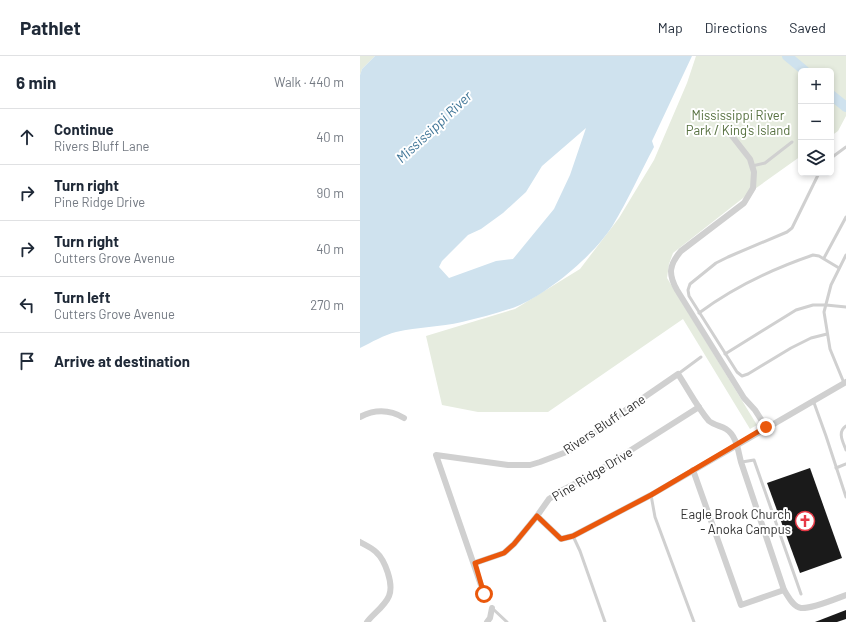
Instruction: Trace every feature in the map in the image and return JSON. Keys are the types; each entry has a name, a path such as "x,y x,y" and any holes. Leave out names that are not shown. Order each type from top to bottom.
{"street":[{"path":"725,127 750,159 754,179 753,188 744,203 681,251 675,258 670,272 672,280 681,297 744,398 755,410 766,427"},
{"path":"678,374 699,407 711,422 727,430 732,435 737,445 741,462 784,590 789,599 794,605 800,608 817,605 846,595"},
{"name":"Rivers Bluff Lane","path":"484,594 475,563 436,455 508,464 530,465 540,462 569,451 678,374"},
{"path":"537,516 561,539 573,536 651,495 766,427 845,383"},
{"name":"Pine Ridge Drive","path":"475,563 504,553 514,544 549,499 590,476 699,407"},
{"path":"360,417 374,411 383,411 392,412 404,418"},
{"path":"693,470 741,605 784,590"},
{"path":"360,542 375,550 382,558 391,587 390,595 385,604 367,622"},
{"path":"487,622 490,618 492,608"}],"lane":[{"path":"752,166 765,163 792,142"},
{"path":"834,156 846,147"},
{"path":"818,176 792,228 787,232 716,263 690,284 688,290 689,296 699,313 737,372 742,376 811,338 827,334"},
{"path":"824,258 846,217"},
{"path":"699,313 721,297 757,277 813,255 824,258 839,268"},
{"path":"845,383 830,349 824,312 831,285 846,256"},
{"path":"725,354 796,310 813,305 846,307"},
{"path":"678,374 702,357"},
{"path":"813,400 846,497"},
{"path":"846,426 841,432 846,450"},
{"path":"741,462 754,460 802,594"},
{"path":"836,468 846,464"},
{"path":"651,495 655,517 694,622"},
{"path":"573,536 580,551 605,622"},
{"path":"492,608 507,622"}],"green space":[{"path":"360,56 375,56 362,69 360,75"},
{"name":"Mississippi River Park / King's Island","path":"696,56 846,56 846,116 838,131 834,134 834,68 798,68 798,158 752,191 673,253 669,264 667,278 757,425 750,429 683,319 548,412 478,412 442,405 426,336 515,309 580,269 619,218 654,160 687,83"}],"water":[{"name":"Mississippi River","path":"375,56 692,56 652,141 654,147 613,225 595,248 571,271 545,291 513,308 462,322 396,332 360,348 360,75 362,69","holes":["586,128 570,175 554,209 513,259 496,261 449,278 439,267 442,261 468,235 481,229 503,213 526,192 542,166"]}],"building":[{"name":"Eagle Brook Church - Anoka Campus","path":"810,468 842,558 800,573 767,483"},
{"path":"846,610 846,619 837,622 815,622"}],"waterway":[{"path":"787,56 801,68"},
{"path":"834,97 846,107"}],"place":[{"name":"Eagle Brook Church - Anoka Campus","path":"805,521"}],"route":[{"path":"484,594 475,563 504,553 514,544 537,516 561,539 573,536 651,495 766,427"}]}
